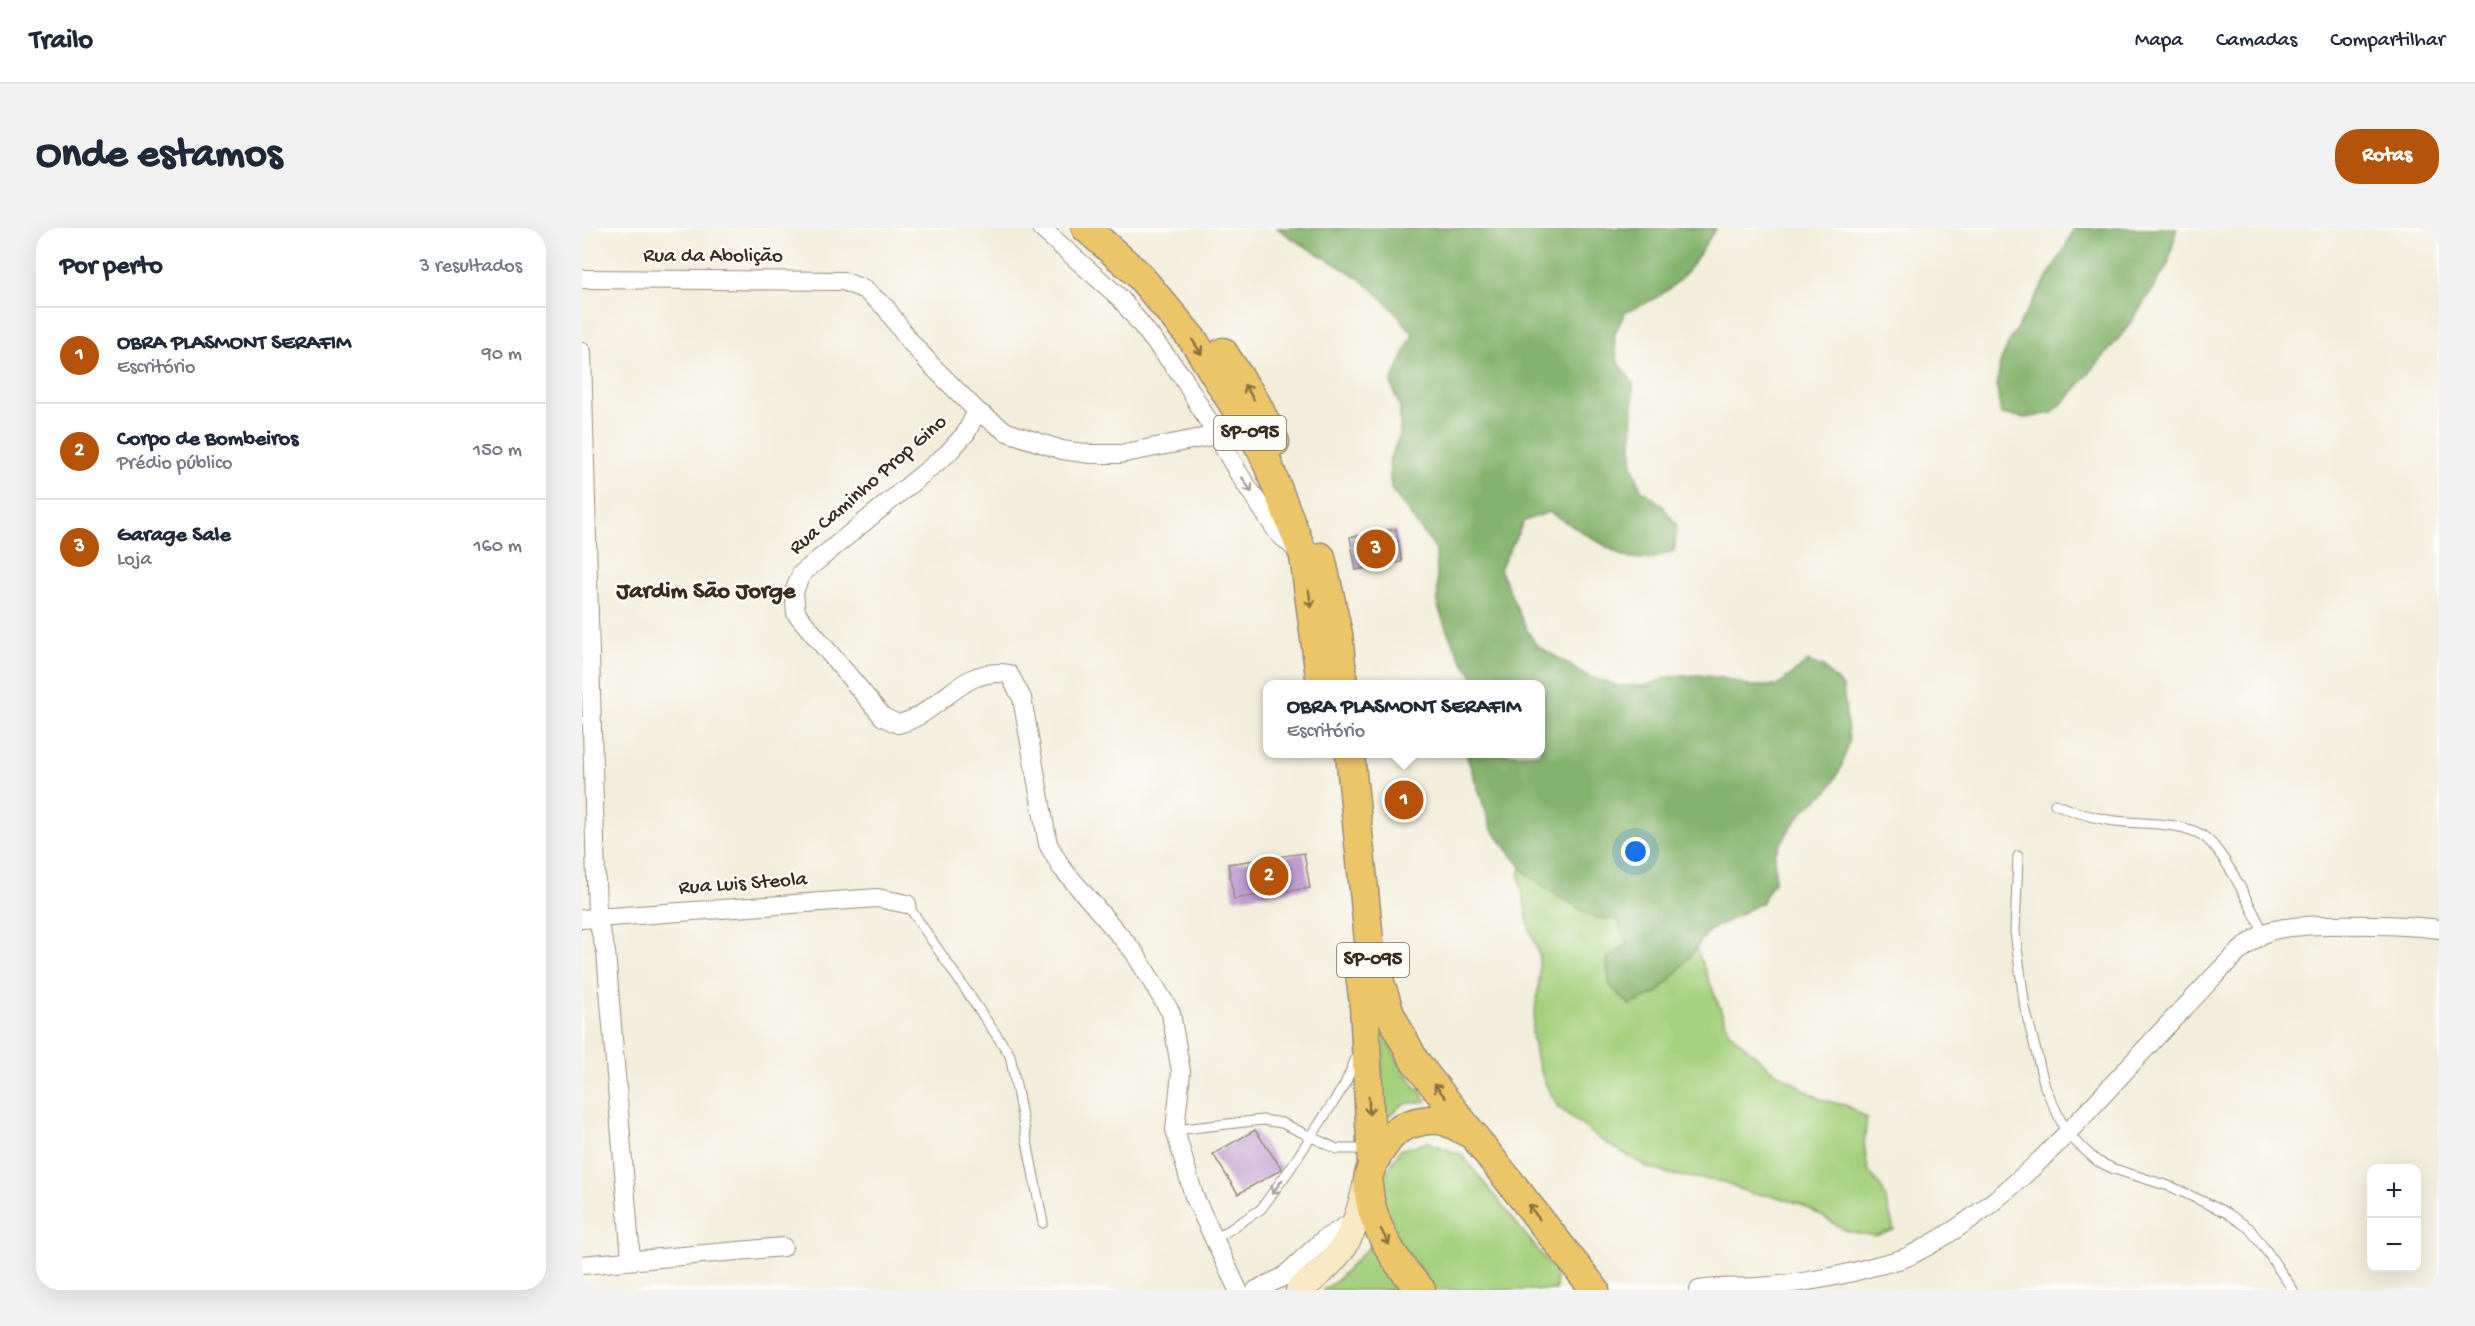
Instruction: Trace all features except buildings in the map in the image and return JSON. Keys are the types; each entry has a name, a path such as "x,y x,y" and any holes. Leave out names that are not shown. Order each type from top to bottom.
{"main road":[{"name":"SP-095","path":"1086,228 1138,274 1194,341 1263,452 1304,556 1321,680"},
{"name":"SP-095","path":"1109,228 1206,326 1256,403 1299,491 1322,557 1338,634 1343,680"},
{"name":"SP-095","path":"1332,758 1364,1005 1373,1214 1404,1272 1421,1290"},
{"name":"SP-095","path":"1351,758 1370,950 1390,1014 1414,1060 1595,1290"},
{"path":"1299,1290 1325,1271 1335,1259 1358,1218 1370,1165 1401,1128 1415,1122 1441,1120 1476,1137"},
{"path":"1569,1259 1571,1290"}],"street":[{"path":"1041,228 1120,298 1182,376 1278,533 1304,556"},
{"name":"Rua da Abolição","path":"582,279 843,281"},
{"name":"Rua Caminho Prop Gino","path":"843,281 865,290 886,308 907,338 977,411 1007,432 1062,450 1091,454 1120,454 1217,435"},
{"path":"582,352 589,919 606,952 632,1259"},
{"name":"Rua Caminho Prop Gino","path":"977,411 966,434 947,454 801,574 794,592 796,612 883,717 898,724 918,718 972,677 994,671 1009,674 1022,698 1048,844 1061,867 1134,952 1171,1013 1181,1072 1175,1130 1194,1196 1238,1290"},
{"name":"Rua Luis Steola","path":"589,919 877,898 907,904"},
{"path":"1699,1290 1813,1281 1911,1255 1961,1225 2012,1187 2067,1134 2175,1017 2241,951 2264,933 2291,927 2439,929"},
{"path":"1256,1290 1283,1277 1324,1239 1358,1218"},
{"path":"582,1264 783,1246"}],"lane":[{"path":"2055,804 2086,816 2196,831 2217,850 2264,933"},
{"path":"2018,856 2015,932 2025,1008 2045,1087 2067,1134 2097,1161 2114,1169 2172,1187 2227,1213 2248,1228 2293,1290"},
{"path":"907,904 1010,1054 1043,1222"},
{"path":"1214,1240 1261,1209 1344,1086 1366,1035"},
{"path":"1175,1130 1262,1120 1282,1124 1370,1165"}],"green space":[{"path":"1277,228 1716,228 1684,275 1661,294 1625,312 1614,336 1618,362 1633,383 1632,464 1641,489 1662,505 1677,526 1674,551 1649,560 1624,557 1549,512 1524,521 1500,569 1523,622 1536,645 1588,676 1617,685 1644,686 1669,677 1698,675 1723,678 1750,686 1777,686 1808,661 1823,667 1843,687 1849,741 1841,768 1828,791 1805,809 1775,853 1775,880 1761,903 1709,931 1676,974 1657,993 1630,1005 1610,986 1606,960 1627,945 1618,920 1593,917 1547,889 1526,873 1492,830 1467,758 1545,758 1545,680 1476,680 1461,659 1438,606 1436,550 1391,489 1389,460 1400,435 1400,408 1391,383 1413,334 1387,303 1365,283"},
{"path":"2074,228 2177,228 2168,264 2154,287 2124,332 2072,394 2052,413 2026,418 2001,414 1997,388 2000,363 2011,338 2066,246"},
{"path":"1521,867 1593,917 1618,920 1627,945 1696,948 1730,1033 1771,1069 1820,1099 1847,1106 1867,1118 1864,1144 1868,1170 1883,1190 1894,1230 1875,1236 1847,1231 1801,1204 1774,1196 1749,1193 1724,1182 1673,1175 1647,1167 1601,1140 1558,1107 1545,1083 1536,1058 1532,1033 1539,982 1539,955 1530,930 1519,877"},
{"path":"1379,1026 1404,1072 1427,1101 1404,1104 1384,1119"},
{"path":"1428,1142 1462,1155 1556,1273 1556,1290 1430,1290 1385,1218 1382,1181 1400,1150"},
{"path":"1372,1244 1390,1280 1399,1290 1323,1290 1335,1282"}],"place":[{"name":"Garage Sale","path":"1376,549"},
{"name":"OBRA PLASMONT SERAFIM","path":"1404,800"},
{"name":"Corpo de Bombeiros","path":"1269,876"}],"district":[{"name":"Jardim São Jorge","path":"706,592"}]}
